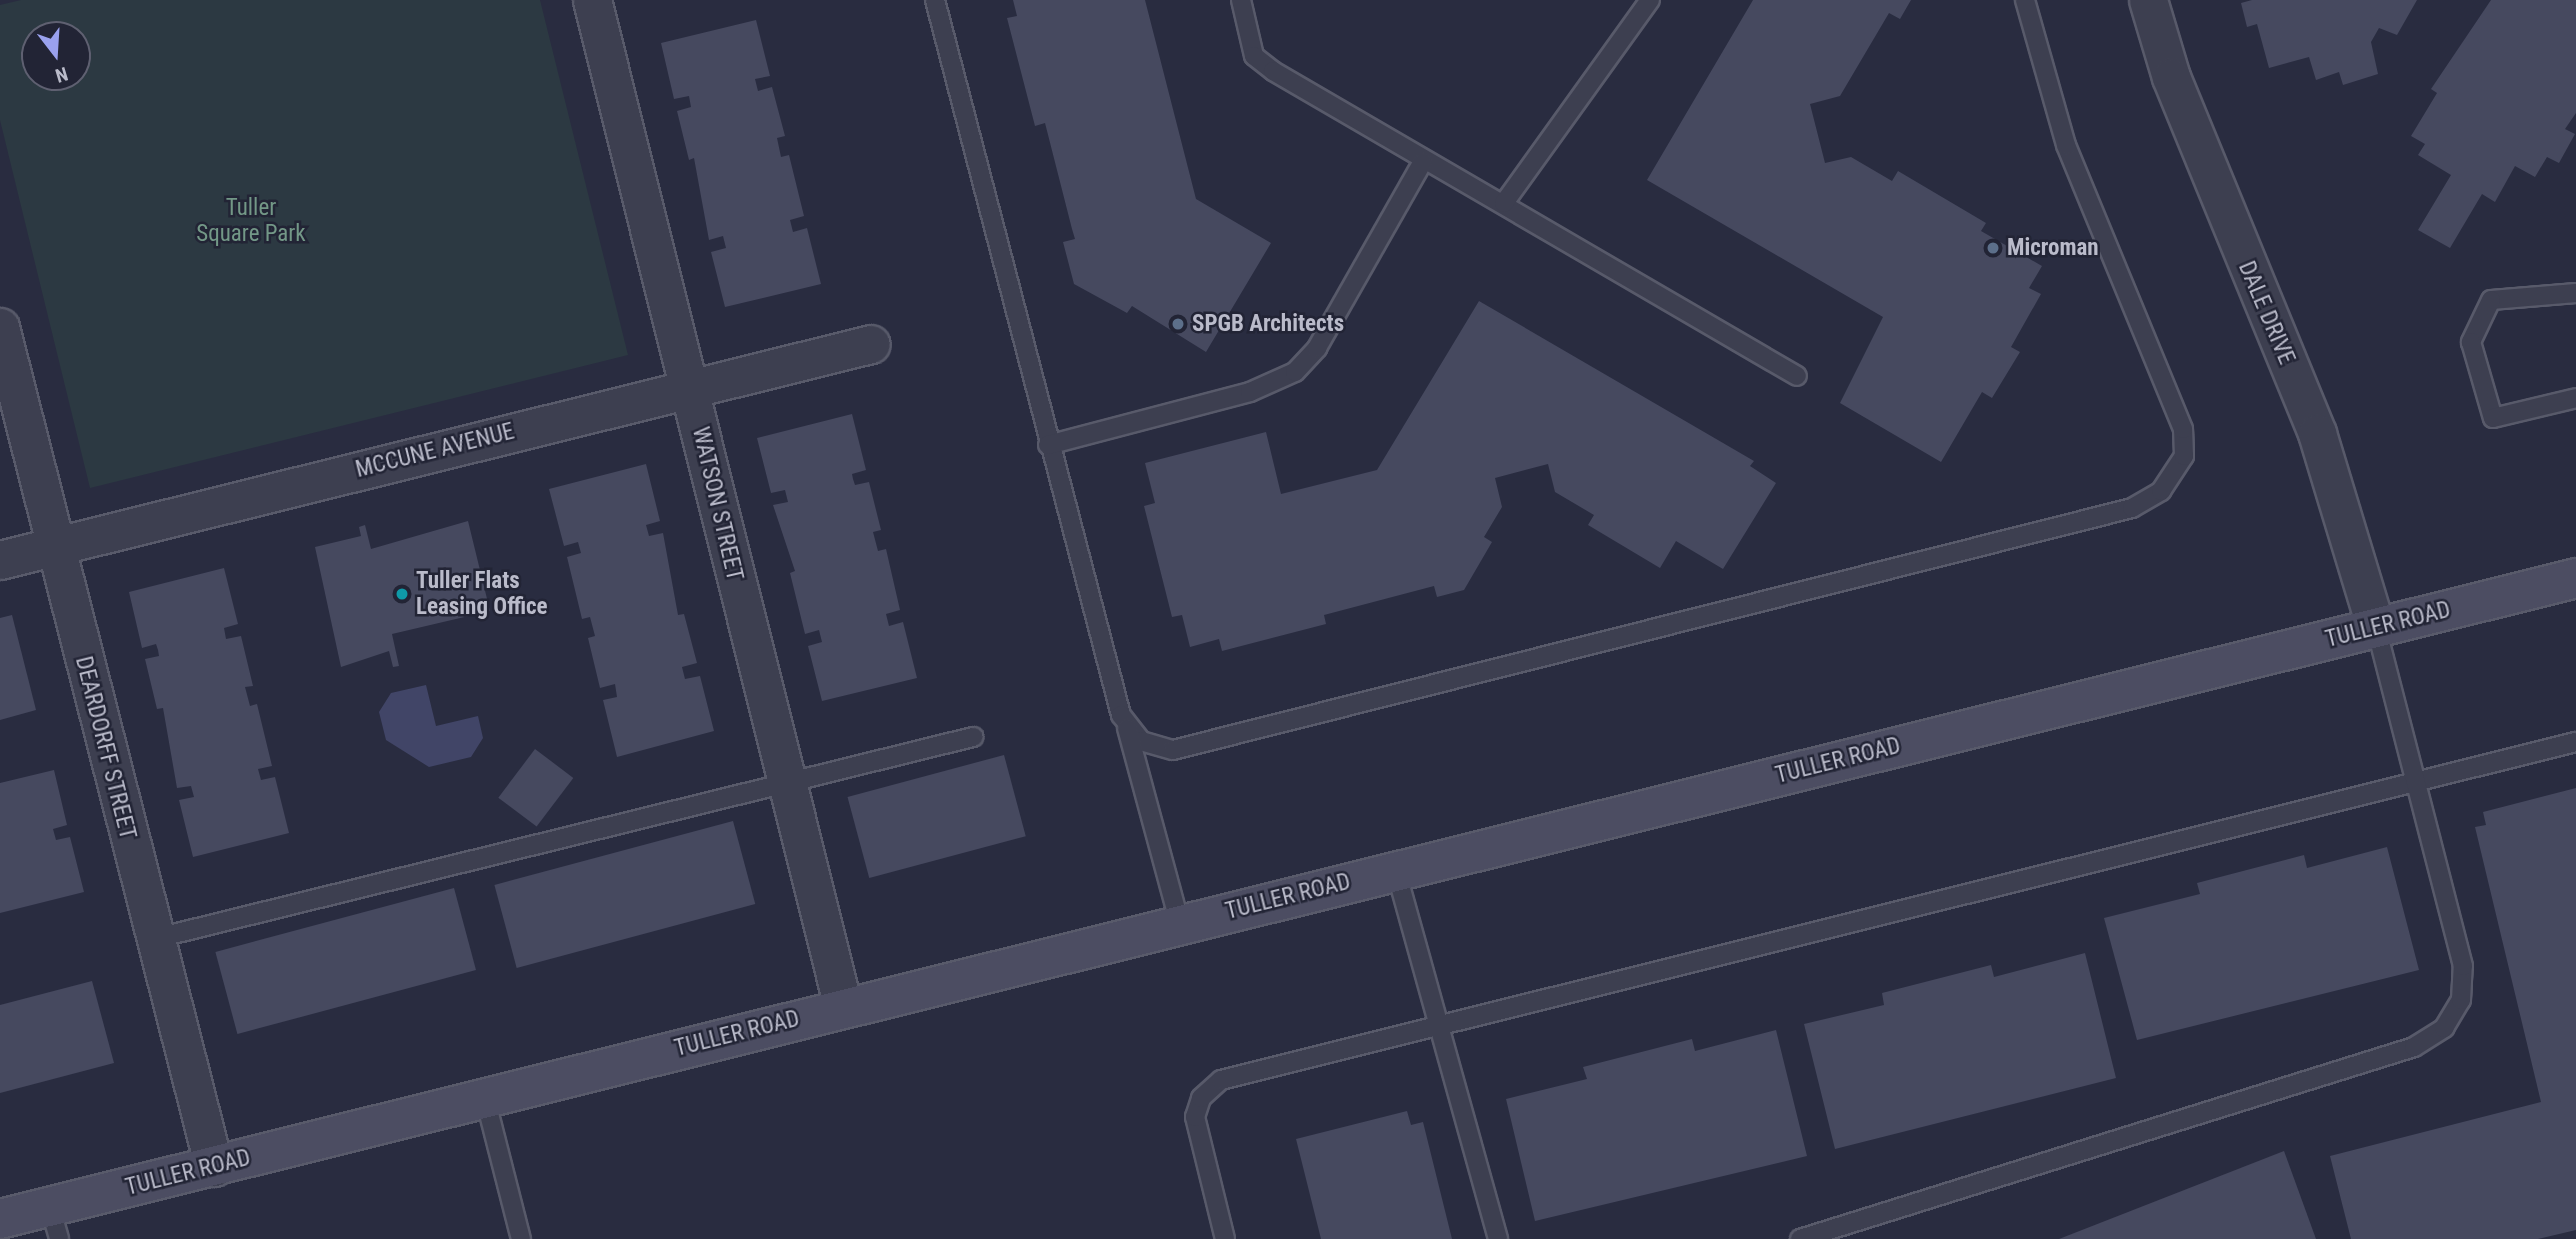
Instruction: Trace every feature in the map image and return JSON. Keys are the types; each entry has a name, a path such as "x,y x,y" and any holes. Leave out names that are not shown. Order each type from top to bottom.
{"street":[{"name":"WATSON STREET","path":"592,0 690,388 783,782 843,1007"},
{"name":"DALE DRIVE","path":"2148,0 2171,77 2331,471 2376,628"},
{"name":"DEARDORFF STREET","path":"0,327 153,939 214,1167"},
{"name":"MCCUNE AVENUE","path":"0,560 871,344"},
{"name":"TULLER ROAD","path":"0,1219 55,1223 214,1167 843,1007 2576,578"}],"lane":[{"path":"935,0 1048,445 1180,924"},
{"path":"1241,0 1259,60 1422,163 1504,203 1797,376"},
{"path":"1504,203 1650,0"},
{"path":"1126,724 1148,745 1181,750 2132,508 2155,496 2180,465 2183,429 2066,145 2025,0"},
{"path":"1048,445 1250,392 1295,372 1317,348 1422,163"},
{"path":"2576,293 2491,300 2471,342 2493,418 2576,398"},
{"path":"1800,1239 2434,1037 2456,1010 2464,978 2420,782 2376,628"},
{"path":"153,939 973,737"},
{"path":"1225,1239 1195,1124 1198,1103 1210,1087 1438,1025 2576,742"},
{"path":"1396,871 1497,1239"},
{"path":"485,1098 521,1239"}],"green space":[{"name":"Tuller Square Park","path":"21,0 540,0 628,355 90,488 0,120 0,5"}],"water":[{"path":"426,685 436,726 478,716 483,738 471,757 429,767 386,740 379,712 391,693"}],"building":[{"path":"1013,0 1145,0 1196,199 1271,243 1206,352 1132,306 1127,313 1074,284 1063,242 1075,239 1045,123 1035,126 1007,18 1017,16"},
{"path":"1753,0 1911,0 1900,19 1889,13 1840,96 1810,104 1825,163 1851,157 1892,181 1898,171 1986,223 1981,231 2042,266 2029,288 2041,294 2011,347 2020,352 1992,398 1982,392 1941,462 1840,403 1883,317 1647,180"},
{"path":"2252,0 2417,0 2397,35 2379,28 2371,42 2378,74 2343,85 2339,72 2316,80 2309,57 2269,68 2257,24 2247,27 2241,3"},
{"path":"2491,0 2576,0 2576,113 2565,129 2575,134 2559,163 2547,157 2535,177 2515,166 2495,202 2482,194 2450,248 2418,230 2451,175 2418,155 2425,144 2411,136 2437,93 2431,89"},
{"path":"756,20 770,76 755,79 758,91 772,87 785,136 777,138 781,157 789,155 804,216 790,220 793,232 807,228 821,284 725,307 711,252 726,248 723,236 709,240 694,158 689,160 677,111 691,107 689,96 674,99 661,43"},
{"path":"1479,301 1754,461 1750,466 1776,483 1723,569 1676,541 1660,568 1588,525 1594,515 1555,492 1548,464 1495,478 1502,507 1484,537 1492,542 1464,590 1437,597 1434,586 1324,615 1326,624 1222,651 1219,639 1190,647 1182,615 1172,617 1144,506 1155,503 1145,463 1266,432 1281,494 1377,470"},
{"path":"852,414 866,470 852,474 853,479 855,485 869,482 881,530 873,532 878,551 886,549 900,610 886,614 889,626 903,622 917,678 822,701 808,646 822,642 819,630 805,634 790,573 795,571 773,505 788,502 785,490 771,493 757,438"},
{"path":"646,464 660,521 646,525 649,536 663,533 678,615 684,614 697,663 682,667 685,679 700,676 714,731 617,757 603,700 617,697 615,684 600,688 588,638 595,636 590,617 582,619 567,557 581,553 578,542 564,546 549,489"},
{"name":"Tuller Flats Leasing Office","path":"468,521 490,611 392,634 399,666 393,667 389,651 341,667 315,547 361,536 359,527 365,525 371,549"},
{"path":"224,568 238,624 224,628 226,639 241,636 253,686 245,687 250,706 257,704 272,766 258,769 261,780 275,777 289,833 193,857 179,800 194,797 191,786 177,788 163,708 157,709 145,659 159,656 158,650 156,644 142,648 129,592"},
{"path":"12,615 36,710 0,720 0,618"},
{"path":"535,749 573,778 537,827 498,798"},
{"path":"1004,755 1026,836 869,878 848,797"},
{"path":"54,770 67,825 53,829 56,840 70,837 84,892 0,913 0,783"},
{"path":"2576,788 2576,1230 2538,1239 2351,1239 2330,1156 2541,1102 2475,827 2486,825 2483,812"},
{"path":"733,821 755,904 517,968 494,885"},
{"path":"2387,847 2419,970 2137,1040 2104,918 2200,894 2197,883 2304,855 2307,868"},
{"path":"454,888 476,970 237,1034 215,952"},
{"path":"2085,953 2116,1078 1835,1149 1804,1024 1884,1005 1882,993 1991,965 1994,977"},
{"path":"92,981 114,1063 0,1093 0,1005"},
{"path":"1776,1030 1807,1156 1535,1221 1506,1099 1587,1079 1583,1067 1692,1039 1695,1051"},
{"path":"1407,1111 1411,1125 1423,1122 1452,1239 1321,1239 1296,1139"},
{"path":"2284,1151 2316,1239 2059,1239"}],"place":[{"name":"Microman","path":"1993,248"},
{"name":"SPGB Architects","path":"1178,324"},
{"name":"Tuller Flats Leasing Office","path":"402,594"}]}
